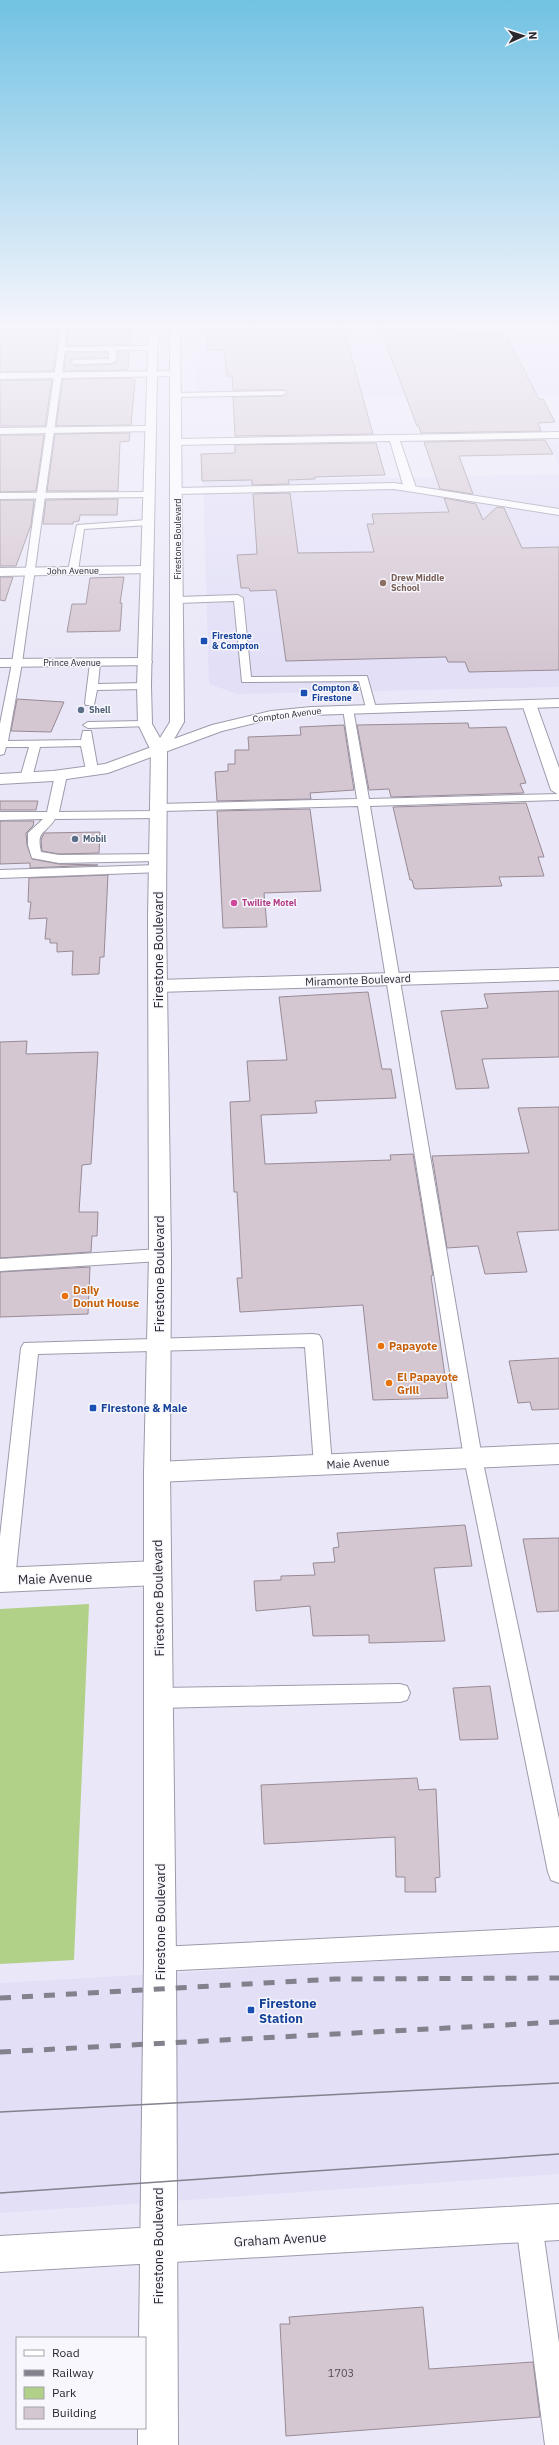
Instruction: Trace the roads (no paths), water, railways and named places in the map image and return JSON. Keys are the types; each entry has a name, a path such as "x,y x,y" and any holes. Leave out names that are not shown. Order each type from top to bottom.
{"main road":[{"name":"Firestone Boulevard","path":"150,437 145,570 145,724 159,751 158,986 160,1255 157,1573 160,1959 158,2445"},
{"name":"Firestone Boulevard","path":"159,751 177,722 177,437"},
{"path":"177,442 443,437"},
{"path":"394,438 410,488"},
{"path":"0,496 148,495"},
{"name":"John Avenue","path":"0,572 145,570"},
{"name":"Prince Avenue","path":"0,664 145,662"},
{"name":"Compton Avenue","path":"0,779 61,775 108,768 159,751 217,728 247,720 311,711 559,703"},
{"path":"529,704 559,790"},
{"name":"Miramonte Boulevard","path":"158,986 559,974"},
{"name":"Maie Avenue","path":"157,1472 559,1454"},
{"name":"Maie Avenue","path":"3,1580 157,1573"},
{"name":"Graham Avenue","path":"0,2254 158,2247 544,2223"}],"lane":[{"path":"49,437 42,496 17,663 1,748 35,744 87,743"},
{"path":"177,491 410,488 559,512"},
{"path":"73,571 80,527 147,524"},
{"path":"178,600 238,598 246,680 363,678 371,708"},
{"path":"90,703 95,663"},
{"path":"92,687 144,686"},
{"path":"348,709 473,1458 559,1872"},
{"path":"92,770 87,743 88,720 145,724"},
{"path":"26,778 35,744"},
{"path":"61,775 51,816 35,831 32,843 36,855 59,859 158,863"},
{"path":"0,816 51,816 363,802 559,797"},
{"path":"0,874 158,863"},
{"path":"0,1265 160,1255"},
{"path":"3,1580 30,1348 159,1343 313,1340 323,1465"},
{"path":"159,1698 400,1693"},
{"path":"160,1959 559,1940"},
{"path":"544,2223 559,2445"}],"tram line":[{"path":"0,2112 559,2083"},
{"path":"0,2193 559,2154"}],"railway":[{"path":"0,1998 336,1979 559,1978"},
{"path":"0,2052 559,2022"}],"place":[{"name":"Drew Middle School","path":"383,583"},
{"name":"Firestone & Compton","path":"204,641"},
{"name":"Compton & Firestone","path":"304,693"},
{"name":"Shell","path":"81,710"},
{"name":"Mobil","path":"75,839"},
{"name":"Twilite Motel","path":"234,903"},
{"name":"Daily Donut House","path":"65,1296"},
{"name":"Papayote","path":"381,1346"},
{"name":"El Papayote Grill","path":"389,1383"},
{"name":"Firestone & Maie","path":"93,1408"},
{"name":"Firestone Station","path":"251,2010"}]}
